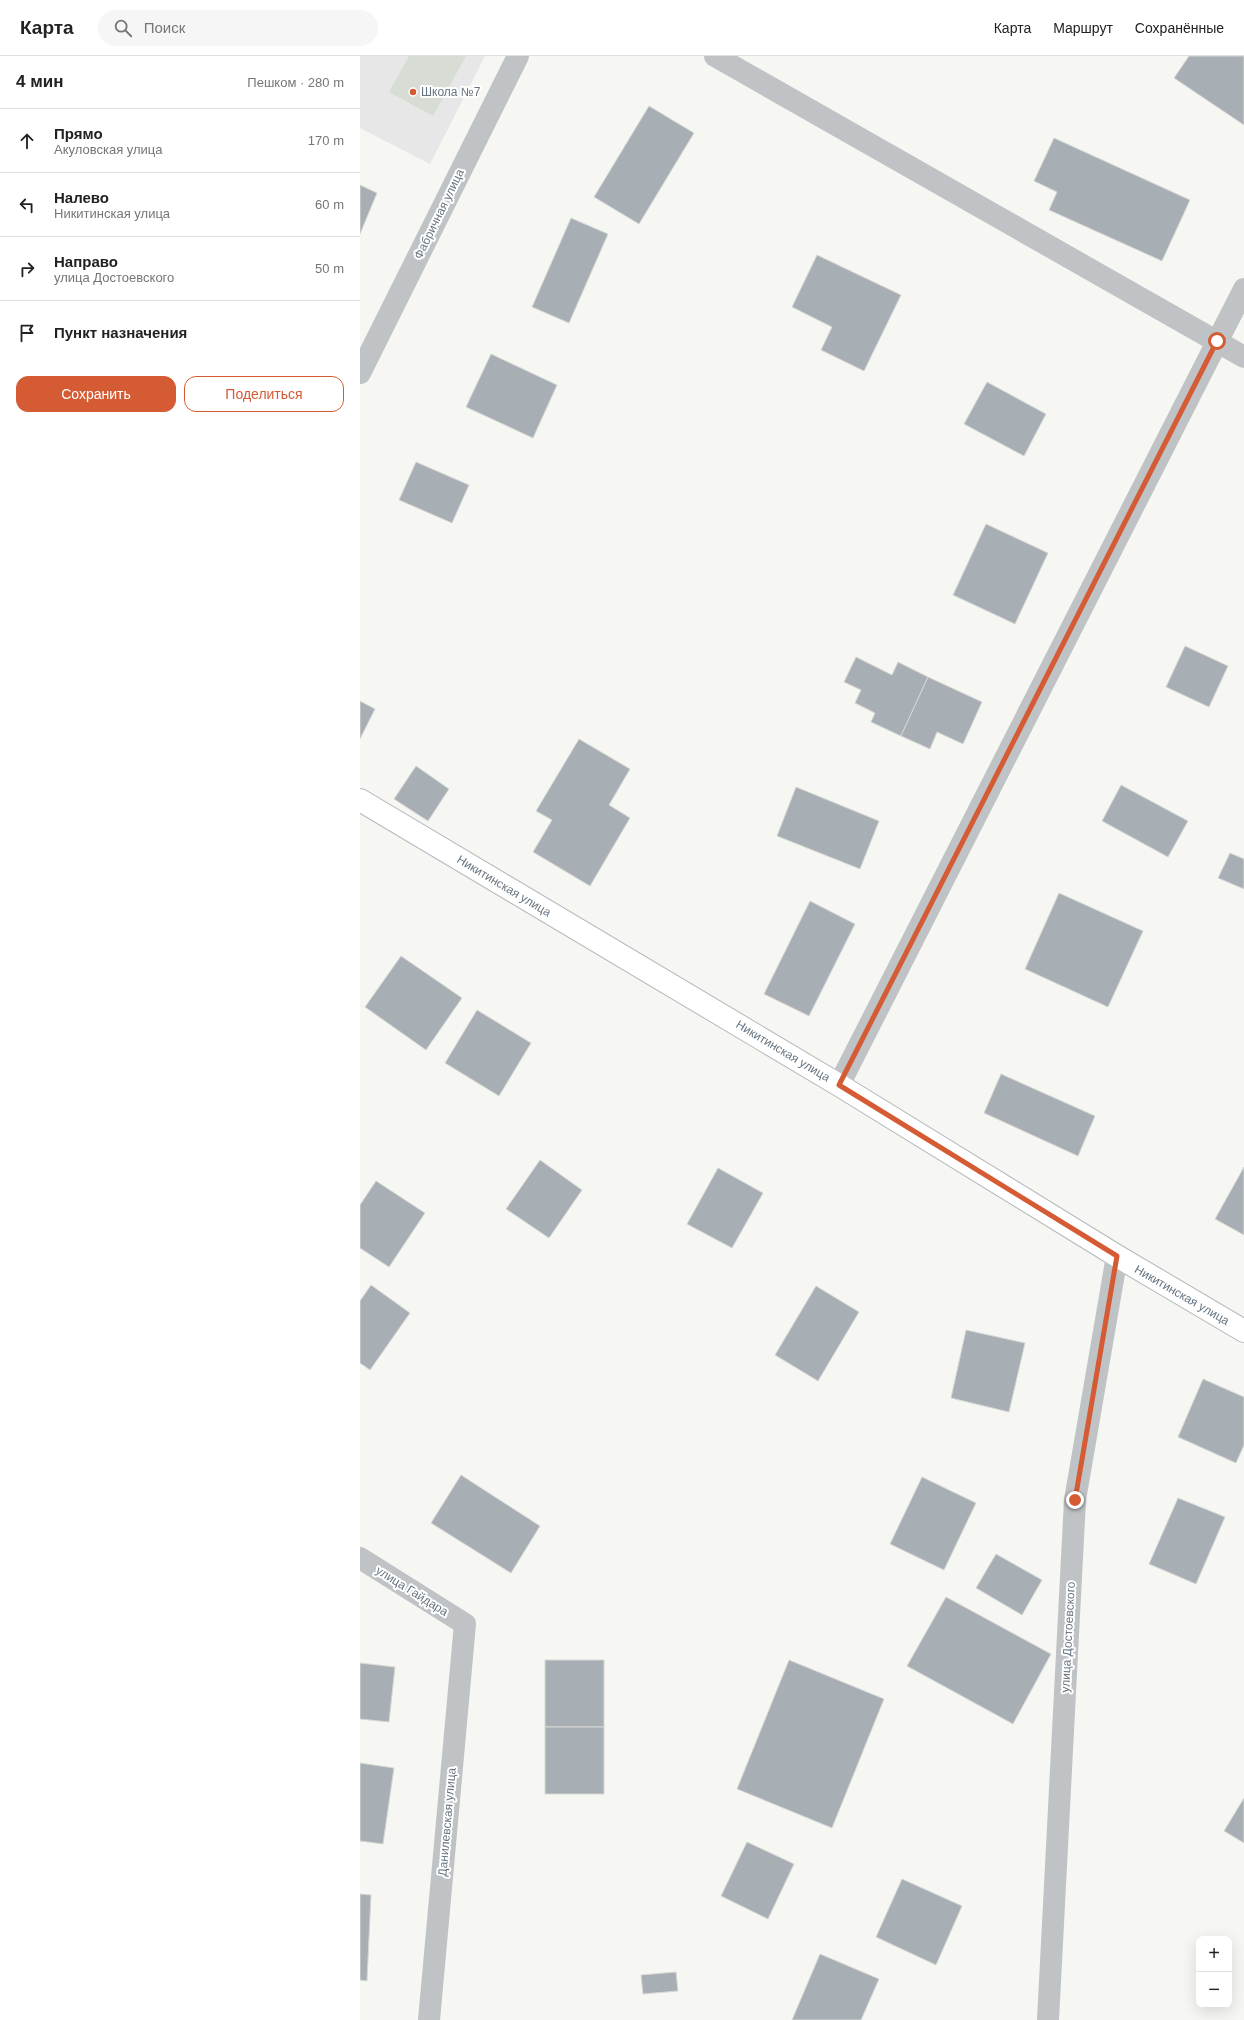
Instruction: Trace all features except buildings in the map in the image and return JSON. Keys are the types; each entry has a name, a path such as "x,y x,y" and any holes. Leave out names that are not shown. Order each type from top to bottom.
{"street":[{"name":"Фабричная улица","path":"360,373 518,56"},
{"path":"715,56 1244,357"},
{"path":"839,1085 1244,289"},
{"name":"Никитинская улица","path":"360,800 839,1085 1117,1256 1244,1331"},
{"name":"улица Достоевского","path":"1048,2020 1075,1500 1117,1256"},
{"name":"улица Гайдара","path":"360,1558 464,1624"},
{"name":"Данилевская улица","path":"429,2020 464,1624"}],"shaded area":[{"name":"Школа №7","path":"360,56 485,56 430,164 360,128"},
{"path":"409,56 466,56 433,116 389,92"}],"place":[{"name":"Школа №7","path":"413,92"}],"route":[{"path":"1075,1500 1117,1256 839,1085 1217,341"}]}
